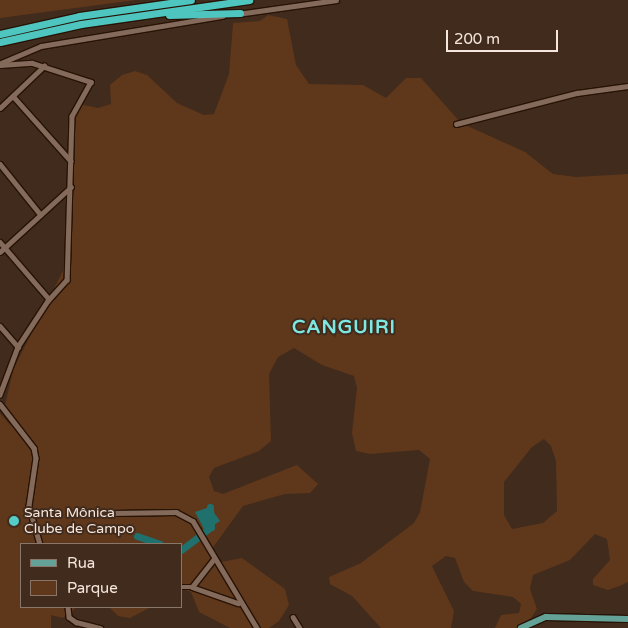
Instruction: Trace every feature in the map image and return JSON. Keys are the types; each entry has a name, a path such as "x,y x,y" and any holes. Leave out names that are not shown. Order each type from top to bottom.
{"highway":[{"path":"0,34 79,16 191,0"},
{"path":"0,42 136,16 249,0"},
{"path":"136,16 240,13"}],"main road":[{"path":"521,628 546,617 628,620"}],"street":[{"path":"0,64 31,51 240,13 336,0"},
{"path":"31,51 32,63"},
{"path":"0,64 32,63 91,82 72,116 69,271 60,290 50,300 18,346 0,395"},
{"path":"0,108 44,66"},
{"path":"456,124 577,93 628,86"},
{"path":"13,96 71,161"},
{"path":"0,164 41,215"},
{"path":"0,252 72,187"},
{"path":"0,242 50,300"},
{"path":"0,326 18,346"},
{"path":"0,404 34,448 36,458 28,506 40,543"},
{"path":"112,513 176,512 193,521 213,560 239,603 257,628"},
{"path":"192,587 213,560"},
{"path":"182,588 192,587 239,603"},
{"path":"68,608 69,617 76,622 100,628"},
{"path":"293,617 300,628"}],"green space":[{"path":"0,0 136,0 0,18"},
{"path":"268,15 287,19 296,65 309,84 363,85 386,98 406,78 421,78 461,123 525,152 553,174 576,177 628,174 628,582 608,590 593,585 593,579 610,560 607,539 595,534 570,560 533,575 530,589 537,609 531,618 517,628 495,628 501,615 519,613 521,604 513,597 473,591 464,582 455,558 446,556 432,566 454,611 451,628 381,628 352,596 330,584 329,577 361,563 414,523 420,512 430,459 419,450 370,454 356,451 352,433 357,388 354,376 322,365 294,348 278,357 269,374 271,441 259,451 214,468 209,477 214,491 223,494 297,465 318,484 310,493 285,494 243,506 211,550 216,563 242,558 285,589 289,605 279,621 269,628 230,628 199,612 191,592 182,588 182,543 20,543 20,608 76,608 63,618 51,615 51,628 0,628 0,413 10,425 5,406 13,370 67,263 71,119 79,104 98,108 111,104 110,85 122,75 135,71 147,75 177,103 204,115 214,114 229,74 233,23 260,21","holes":["544,439 551,446 556,461 557,511 543,523 512,529 504,515 504,482 532,447"]},
{"path":"110,608 149,608 130,618 118,616"}],"water":[{"path":"210,507 220,521 205,531 195,512"}],"waterway":[{"path":"203,533 211,527 210,507"},
{"path":"137,536 157,543"},
{"path":"182,549 198,537"}],"place":[{"name":"Santa Mônica Clube de Campo","path":"14,521"}],"district":[{"name":"CANGUIRI","path":"344,328"}]}
